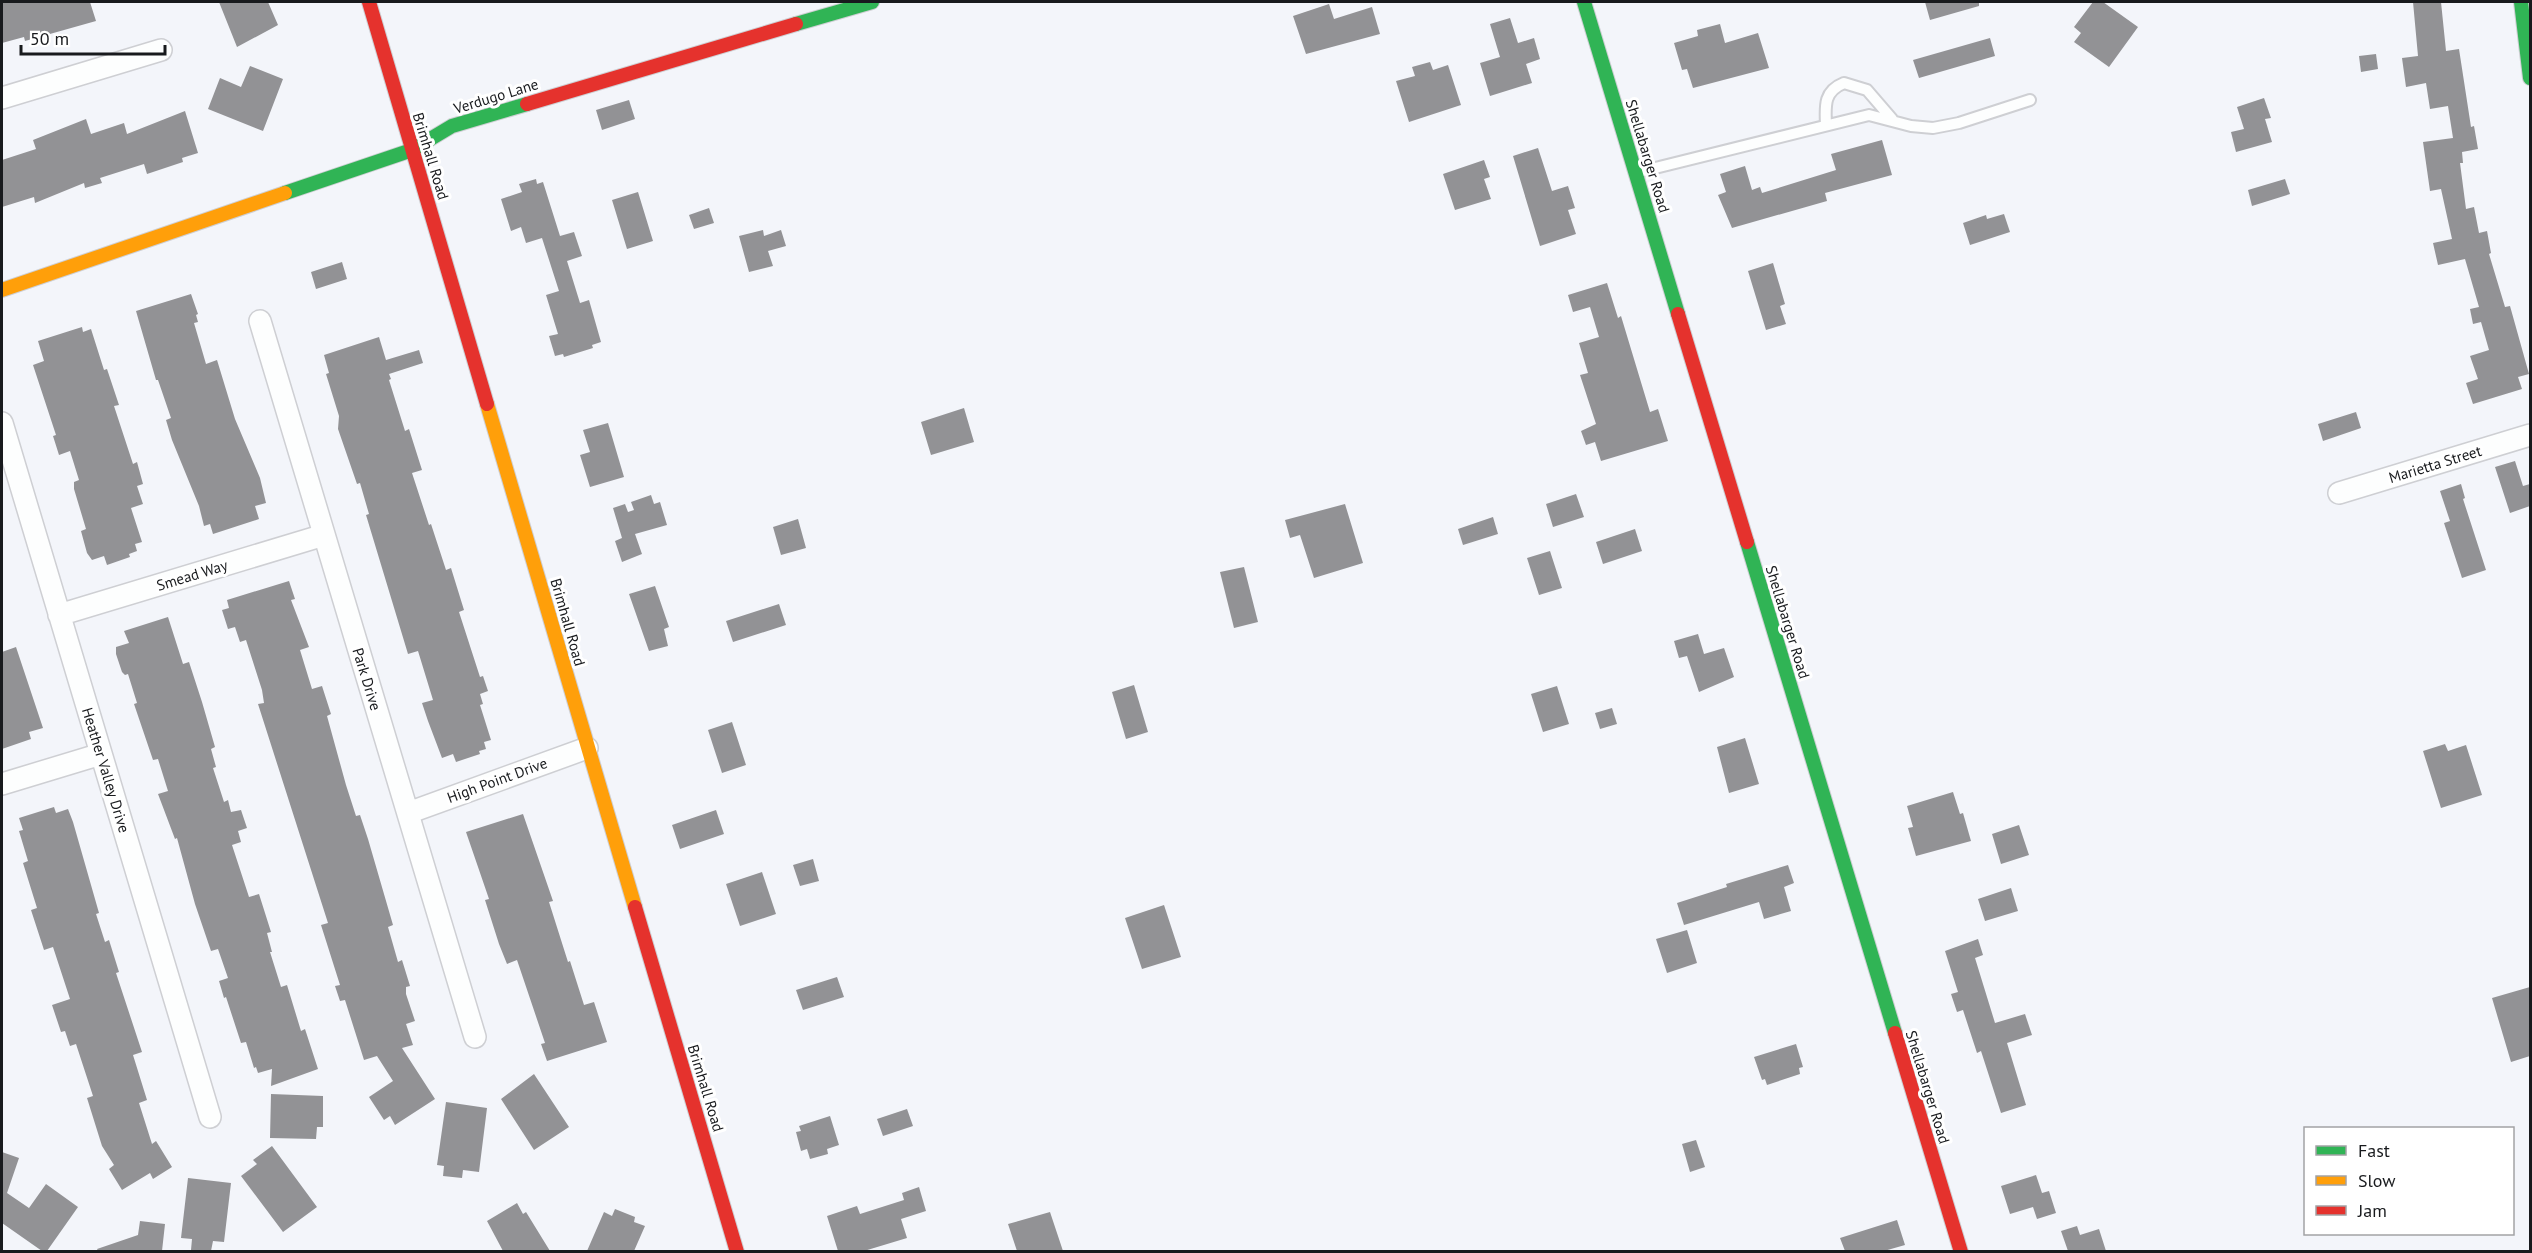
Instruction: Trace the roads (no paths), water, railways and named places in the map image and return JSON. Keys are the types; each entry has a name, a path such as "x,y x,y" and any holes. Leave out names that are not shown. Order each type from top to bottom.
{"street":[{"name":"Brimhall Road","path":"369,2 463,314 587,748 738,1251"},
{"name":"Verdugo Lane","path":"2,290 412,150 452,126 872,2"},
{"name":"Shellabarger Road","path":"1584,2 1961,1251"},
{"path":"2521,2 2530,78"},
{"path":"2,98 161,50"},
{"name":"Park Drive","path":"260,321 475,1037"},
{"name":"Heather Valley Drive","path":"2,423 210,1117"},
{"name":"Marietta Street","path":"2339,493 2530,435"},
{"name":"Smead Way","path":"59,615 324,535"},
{"name":"High Point Drive","path":"408,813 587,748"},
{"path":"2,783 101,754"}],"lane":[{"path":"1826,125 1827,96 1832,88 1844,83 1867,90 1892,119"},
{"path":"1635,173 1869,115 1892,119 1911,126 1933,128 1959,123 2030,100"}]}
